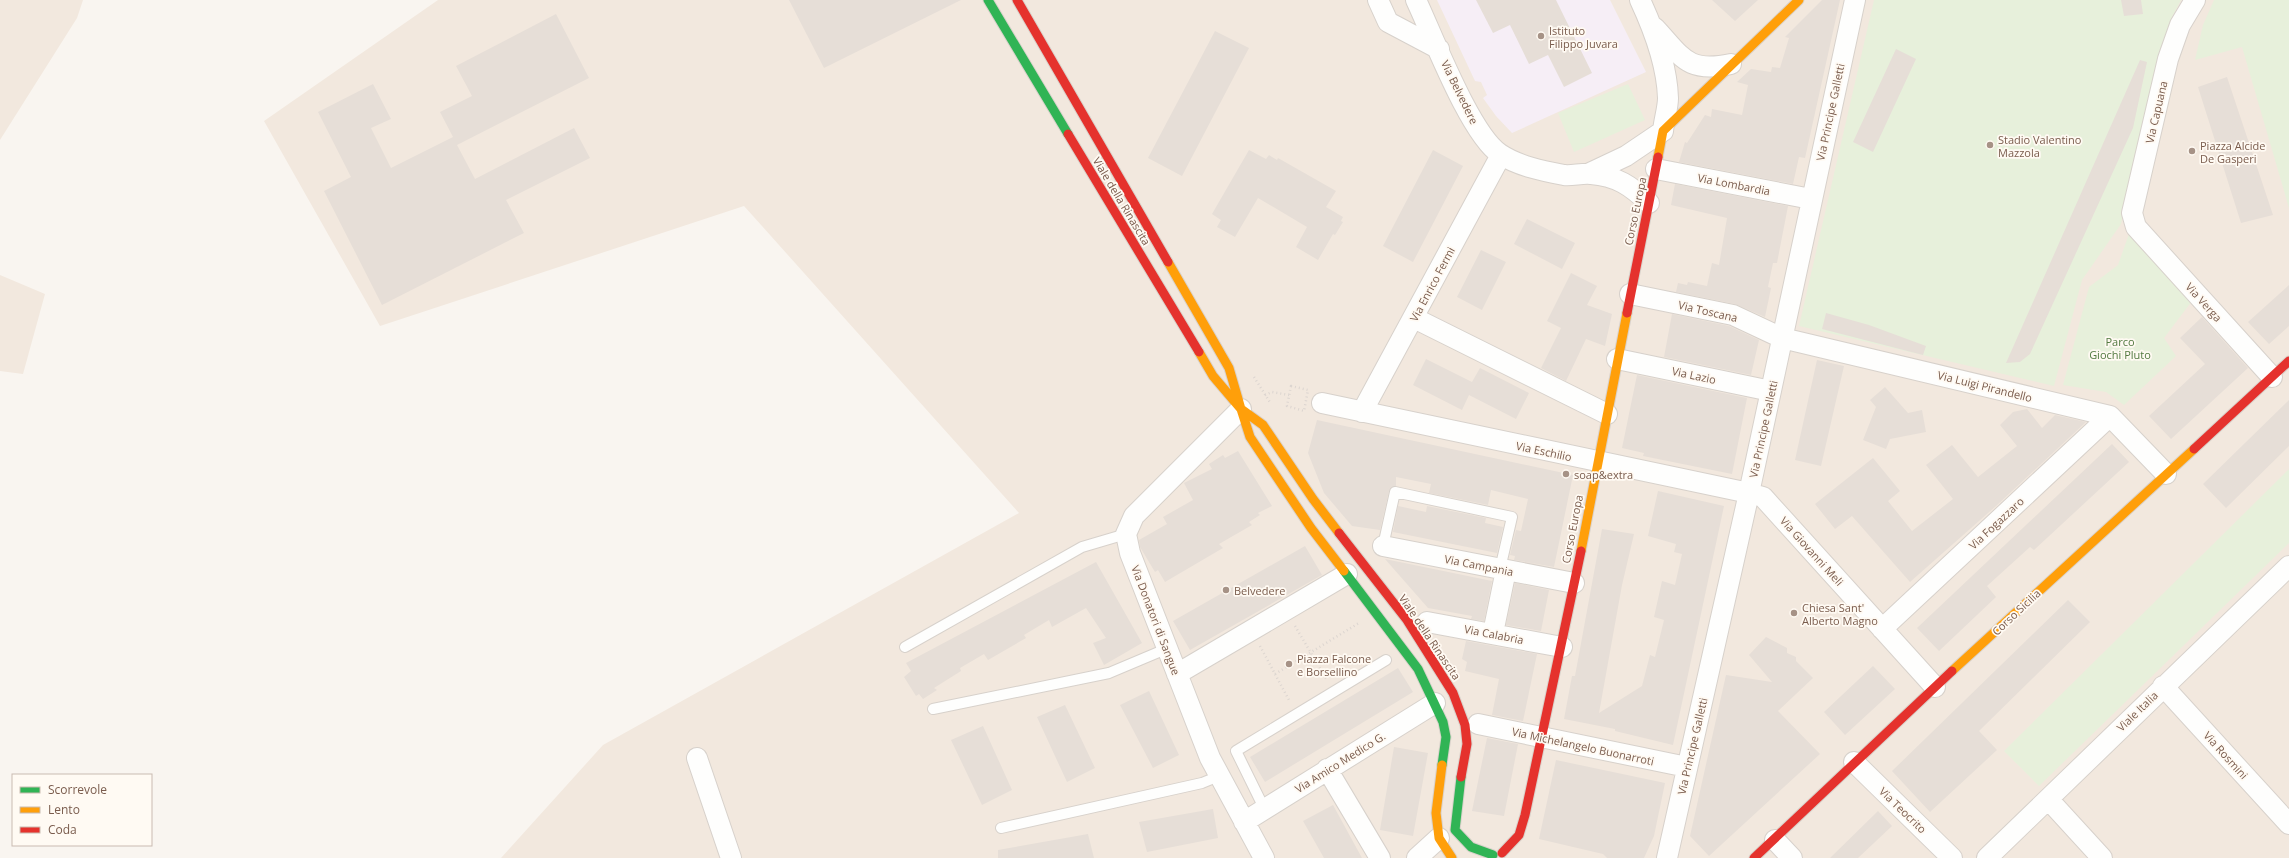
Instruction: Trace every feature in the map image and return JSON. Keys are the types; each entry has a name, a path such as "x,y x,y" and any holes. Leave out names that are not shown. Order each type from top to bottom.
{"street":[{"name":"Viale della Rinascita","path":"988,0 1213,376 1241,409 1263,425 1313,499 1407,620 1453,693 1465,725 1467,744 1459,791 1456,830 1469,847 1480,853 1495,856 1515,856"},
{"name":"Viale della Rinascita","path":"1017,0 1229,368 1250,437 1311,528 1418,669 1443,722 1446,737 1436,814 1439,838 1452,858"},
{"name":"Via Belvedere","path":"1378,0 1388,22 1439,49"},
{"name":"Via Belvedere","path":"1416,0 1469,114 1488,144 1500,154 1528,166 1566,175 1590,174"},
{"path":"1640,0 1652,25 1664,67 1668,98 1663,131"},
{"path":"1590,174 1626,156 1663,131 1798,0"},
{"name":"Via Principe Galletti","path":"1667,858 1749,493 1855,0"},
{"name":"Via Capuana","path":"2136,227 2132,213 2168,59 2180,25 2195,0"},
{"path":"1652,25 1684,60 1696,67 1711,68 1731,64"},
{"name":"Corso Europa","path":"1495,856 1519,835 1525,815 1562,647 1617,359 1663,131"},
{"name":"Via Enrico Fermi","path":"1362,412 1414,318 1500,154"},
{"name":"Via Lombardia","path":"1656,169 1811,199"},
{"path":"1590,174 1610,177 1630,185 1649,203"},
{"name":"Via Verga","path":"2136,227 2283,371"},
{"name":"Via Toscana","path":"1630,294 1733,315 1782,338"},
{"path":"1414,318 1607,414"},
{"name":"Via Luigi Pirandello","path":"1782,338 2110,416"},
{"name":"Via Lazio","path":"1617,359 1771,391"},
{"name":"Corso Sicilia","path":"1754,858 1775,840 1854,762 2166,474 2283,371"},
{"name":"Via Eschilio","path":"1315,396 1362,412 1749,493"},
{"path":"1126,534 1134,516 1241,409"},
{"path":"2110,416 2166,474"},
{"name":"Via Fogazzaro","path":"1882,629 2110,416"},
{"name":"Via Giovanni Meli","path":"1749,493 1763,497 1935,687"},
{"name":"Via Donatori di Sangue","path":"1126,534 1130,553 1166,649 1219,776 1264,858"},
{"name":"Via Campania","path":"1383,546 1574,583"},
{"name":"Viale Italia","path":"1987,858 2163,686 2289,566"},
{"path":"1493,633 1503,570"},
{"path":"1177,674 1347,574"},
{"name":"Via Calabria","path":"1426,622 1493,633 1562,647"},
{"name":"Via Rosmini","path":"2163,686 2289,824"},
{"name":"Via Amico Medico G.","path":"1244,822 1435,703"},
{"name":"Via Michelangelo Buonarroti","path":"1478,724 1687,767"},
{"path":"697,758 731,858"},
{"name":"Via Teocrito","path":"1854,762 1952,858"},
{"path":"1328,769 1380,858"},
{"path":"2048,799 2102,858"},
{"path":"1417,858 1439,838"},
{"path":"1775,840 1792,858"}],"lane":[{"path":"1383,546 1395,492 1512,517 1503,570"},
{"path":"905,647 1082,547 1126,534"},
{"path":"933,709 1109,673 1166,649"},
{"path":"1265,810 1236,751 1386,660"},
{"path":"1001,828 1202,783 1219,776"}],"path":[{"path":"1254,377 1275,410"},
{"path":"1304,411 1287,406 1291,386 1315,396"},
{"path":"1265,395 1272,392 1289,395"},
{"path":"1285,610 1331,685"},
{"path":"1275,674 1363,621"},
{"path":"1252,630 1293,708"}],"shaded area":[{"path":"0,0 83,0 77,18 0,140"},
{"path":"438,0 2289,0 2289,858 501,858 603,745 1019,513 744,206 380,326 264,121"},
{"name":"Istituto Filippo Juvara","path":"1437,0 1610,0 1646,72 1512,133 1496,116 1483,98 1487,95 1481,82 1475,81"},
{"path":"0,275 45,294 23,374 0,371"}],"green space":[{"name":"Stadio Valentino Mazzola","path":"1874,0 2181,0 2170,21 2157,65 2121,224 2082,280 2054,386 1799,326"},
{"path":"2214,0 2289,0 2289,208 2242,47 2195,60 2203,25"},
{"path":"1628,84 1645,120 1574,152 1558,113"},
{"name":"Parco Giochi Pluto","path":"2130,231 2192,301 2164,338 2176,356 2124,405 2106,392 2063,385 2089,287 2118,265"},
{"path":"2289,469 2289,543 2039,786 2004,751"}],"building":[{"path":"789,0 961,0 824,68"},
{"path":"1476,0 1556,0 1592,73 1564,87 1548,55 1529,64 1510,25 1493,33"},
{"path":"1712,0 1758,0 1735,21"},
{"path":"1822,0 1840,0 1805,158 1799,157 1793,184 1679,162 1685,142 1687,143 1705,115 1711,117 1712,109 1742,115 1748,85 1737,82 1751,69 1771,72 1772,67 1780,68 1789,38 1785,37"},
{"path":"2121,0 2141,0 2143,14 2124,16"},
{"path":"556,14 589,78 457,145 475,179 574,128 590,158 506,200 524,233 382,305 324,191 351,177 318,112 373,84 391,119 371,128 391,168 453,137 440,112 472,96 456,66"},
{"path":"1215,31 1249,48 1182,176 1148,158"},
{"path":"1896,49 1916,59 1873,152 1853,142"},
{"path":"2140,60 2147,62 2133,128 2030,354 2020,362 2006,363"},
{"path":"2227,77 2273,215 2241,223 2198,87"},
{"path":"1249,150 1266,159 1269,155 1277,160 1278,158 1336,191 1326,207 1343,217 1341,221 1343,222 1335,235 1333,234 1318,260 1296,247 1307,227 1258,198 1235,237 1217,227 1221,220 1212,214"},
{"path":"1433,150 1463,166 1413,262 1383,246"},
{"path":"1675,184 1788,206 1777,263 1773,263 1768,287 1771,288 1765,317 1735,304 1676,292 1678,283 1687,285 1688,282 1707,286 1712,263 1719,265 1727,218 1671,205"},
{"path":"1527,219 1575,243 1562,269 1514,244"},
{"path":"1481,250 1506,262 1482,310 1457,297"},
{"path":"1571,273 1597,286 1587,305 1612,314 1605,346 1586,339 1566,381 1541,368 1561,328 1547,321"},
{"path":"2289,285 2289,326 2269,344 2248,322"},
{"path":"1826,313 1869,325 1926,346 1923,355 1822,329"},
{"path":"1672,314 1729,326 1759,340 1751,375 1664,357"},
{"path":"2202,317 2248,368 2171,439 2149,416 2205,364 2180,338"},
{"path":"1426,359 1472,382 1480,368 1529,393 1516,419 1469,395 1462,410 1413,385"},
{"path":"1817,360 1844,366 1821,466 1795,460"},
{"path":"1637,375 1747,398 1732,474 1643,456 1644,453 1622,448"},
{"path":"1885,387 1908,413 1922,410 1926,432 1890,439 1886,449 1863,440 1876,407 1870,400"},
{"path":"2289,400 2289,446 2226,508 2203,484"},
{"path":"2027,409 2042,428 2055,415 2086,422 1996,506 1910,582 1852,516 1835,529 1815,504 1873,458 1900,491 1888,501 1912,531 1953,499 1926,465 1952,445 1978,477 2017,446 2000,425 2013,412"},
{"path":"1317,420 1573,475 1554,567 1514,560 1515,556 1510,555 1516,530 1521,531 1528,499 1491,490 1488,505 1429,493 1431,484 1396,477 1396,486 1389,491 1380,530 1352,526 1324,493 1308,453"},
{"path":"2112,444 2129,462 2034,550 2030,547 1987,586 1996,597 1939,651 1917,628"},
{"path":"1238,451 1272,506 1258,513 1260,515 1249,522 1252,525 1219,544 1223,548 1165,582 1158,570 1155,572 1140,547 1139,540 1167,524 1163,517 1193,500 1184,483 1212,469 1209,464 1223,455 1225,458"},
{"path":"1658,491 1724,506 1673,745 1615,731 1615,729 1564,719 1572,676 1575,676 1602,529 1634,534 1622,585 1599,713 1642,686 1650,655 1655,657 1664,620 1654,617 1662,581 1675,585 1682,554 1674,552 1676,544 1648,536"},
{"path":"1398,506 1426,512 1427,506 1486,518 1485,523 1503,527 1497,553 1393,532"},
{"path":"1305,546 1322,575 1190,650 1173,621"},
{"path":"1385,559 1492,581 1484,621 1471,619 1472,616 1428,608"},
{"path":"1096,562 1142,643 1104,665 1093,643 1106,638 1086,608 1052,627 1049,620 1024,635 1026,638 988,660 984,654 960,668 961,671 934,688 937,690 923,699 919,694 916,696 904,677 911,671 906,663"},
{"path":"1515,583 1549,590 1541,631 1506,625"},
{"path":"2068,600 2090,622 1979,731 1997,750 1930,812 1892,771"},
{"path":"1766,637 1787,648 1787,653 1796,657 1796,661 1813,678 1778,711 1820,754 1709,856 1690,836 1726,675 1772,682 1749,655"},
{"path":"1466,641 1537,654 1523,721 1492,715 1499,679 1465,671 1467,662 1462,659"},
{"path":"1873,666 1895,689 1845,735 1824,712"},
{"path":"1398,668 1413,692 1265,782 1250,757"},
{"path":"1149,691 1179,755 1153,768 1120,705"},
{"path":"1065,705 1095,768 1067,782 1037,717"},
{"path":"983,726 1012,790 982,805 951,740"},
{"path":"1487,738 1518,744 1504,816 1472,811"},
{"path":"1394,747 1428,753 1413,836 1380,830"},
{"path":"1556,760 1665,783 1654,836 1644,858 1607,858 1603,854 1539,839"},
{"path":"1333,805 1362,858 1324,858 1303,821"},
{"path":"1213,809 1218,838 1147,852 1139,822"},
{"path":"1878,811 1892,826 1858,858 1830,858"},
{"path":"1088,834 1094,858 998,858 998,850"}],"traffic: fast":[{"path":"988,0 1068,134"},
{"path":"1344,571 1418,669 1443,722 1446,737 1442,765"},
{"path":"1461,777 1455,830 1471,847 1493,855"}],"traffic: slow":[{"path":"1658,157 1663,131 1799,0"},
{"path":"1168,262 1229,368 1241,409 1263,425 1313,499 1339,533"},
{"path":"1581,551 1627,313"},
{"path":"1199,352 1213,376 1241,409 1250,437 1311,528 1344,571"},
{"path":"1952,671 2194,449"},
{"path":"1442,765 1436,813 1439,838 1452,858"}],"traffic: jam":[{"path":"1017,0 1168,262"},
{"path":"1068,134 1199,352"},
{"path":"1627,313 1658,157"},
{"path":"2194,449 2289,361"},
{"path":"1339,533 1407,620 1453,693 1465,725 1467,744 1461,777"},
{"path":"1502,853 1519,835 1525,815 1581,551"},
{"path":"1754,858 1952,671"}],"place":[{"name":"Istituto Filippo Juvara","path":"1541,36"},
{"name":"Stadio Valentino Mazzola","path":"1990,145"},
{"name":"Piazza Alcide De Gasperi","path":"2192,151"},
{"name":"soap&extra","path":"1566,474"},
{"name":"Belvedere","path":"1226,590"},
{"name":"Chiesa Sant' Alberto Magno","path":"1794,613"},
{"name":"Piazza Falcone e Borsellino","path":"1289,664"}]}
